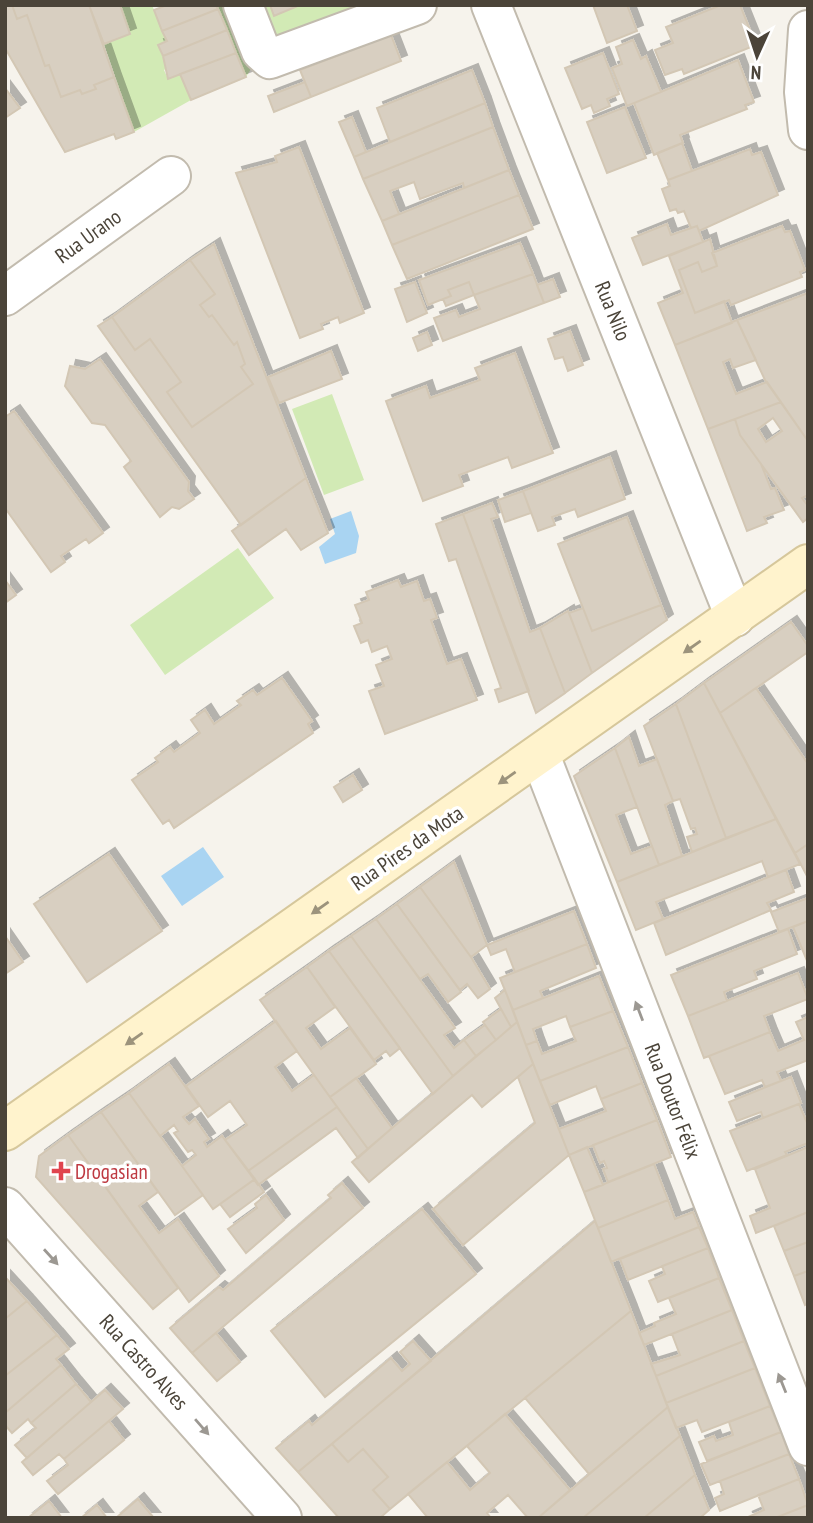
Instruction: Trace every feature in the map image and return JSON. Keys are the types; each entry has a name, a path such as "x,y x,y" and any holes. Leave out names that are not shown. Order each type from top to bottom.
{"street":[{"path":"243,5 261,51 270,59 417,5"},
{"name":"Rua Nilo","path":"491,5 735,617"},
{"path":"808,30 804,92 808,130"},
{"name":"Rua Urano","path":"5,296 171,176"},
{"name":"Rua Pires da Mota","path":"5,1131 808,564"},
{"name":"Rua Doutor Félix","path":"540,755 808,1446"},
{"name":"Rua Castro Alves","path":"5,1207 282,1518"}],"green space":[{"path":"120,5 152,5 167,41 158,45 167,68 164,70 168,79 180,74 191,100 134,132 104,44 130,34"},
{"path":"217,5 270,5 274,16 300,5 357,5 361,15 262,51 246,77"},
{"path":"332,394 364,480 324,495 292,409"},
{"path":"238,548 274,598 165,675 130,625"}],"water":[{"path":"351,511 359,536 356,553 325,564 319,547 335,534 330,519"},
{"path":"203,847 224,877 182,906 161,876"}],"building":[{"path":"5,5 12,5 17,19 27,15 45,66 49,65 61,97 80,90 82,94 96,89 94,85 114,77 134,132 116,139 114,134 65,152 5,48"},
{"path":"12,5 89,5 114,77 94,85 96,89 82,94 80,90 61,97 49,65 45,66 27,15 17,19"},
{"path":"89,5 120,5 130,34 104,44"},
{"path":"167,5 216,5 218,9 162,31 154,10"},
{"path":"270,5 300,5 274,16"},
{"path":"593,5 627,5 637,31 607,43"},
{"path":"721,5 740,5 756,45 684,74 682,69 665,75 655,50 673,43 666,27"},
{"path":"218,9 227,30 163,56 158,45 167,41 162,31"},
{"path":"227,30 236,53 168,79 163,56"},
{"path":"391,35 401,61 311,97 300,70"},
{"path":"633,40 641,59 646,56 661,92 627,106 612,68 622,64 616,47"},
{"path":"236,53 246,77 191,100 180,74"},
{"path":"603,53 619,94 607,99 610,106 594,113 591,105 582,109 565,68"},
{"path":"738,60 754,102 745,105 747,109 680,135 683,143 654,155 634,103"},
{"path":"472,70 485,103 390,142 377,108"},
{"path":"305,82 311,97 274,112 268,96"},
{"path":"5,88 20,108 5,118"},
{"path":"485,103 493,127 363,179 354,157"},
{"path":"625,107 646,158 607,173 587,122"},
{"path":"352,117 366,152 354,157 339,122"},
{"path":"493,127 509,170 464,188 463,183 420,199 414,182 390,191 399,214 382,221 363,179"},
{"path":"682,143 692,171 668,180 657,153"},
{"path":"299,147 364,313 340,323 338,317 321,324 323,329 300,338 236,173 277,162 275,156"},
{"path":"750,149 752,155 761,152 778,195 699,231 697,226 691,228 684,211 670,211 662,189 670,186 668,180"},
{"path":"509,170 519,195 392,245 382,221"},
{"path":"519,195 533,229 407,279 392,245"},
{"path":"667,224 671,235 697,226 703,242 643,265 632,238"},
{"path":"782,226 785,232 790,231 805,270 800,272 802,277 731,305 729,300 695,313 679,270 698,262 702,272 717,266 712,253"},
{"path":"710,239 717,266 702,272 698,262 679,270 695,313 724,301 732,323 675,345 658,303 683,293 669,256"},
{"path":"520,243 533,274 474,295 469,282 448,290 451,296 428,305 419,280"},
{"path":"214,244 306,478 241,525 98,326 112,317 135,350 150,339 181,382 167,392 192,427 253,384 241,367 245,364 237,342 234,345 212,315 209,317 200,305 215,294 190,260"},
{"path":"190,260 215,294 200,305 209,317 212,315 234,345 237,342 245,364 241,367 253,384 192,427 167,392 181,382 150,339 135,350 112,317"},
{"path":"533,274 544,303 443,341 434,318 456,310 459,317 480,309 474,295"},
{"path":"553,279 560,297 544,303 537,285"},
{"path":"415,282 427,313 407,322 395,289"},
{"path":"469,282 474,295 446,306 443,299 451,296 448,290"},
{"path":"808,293 808,441 765,380 737,320"},
{"path":"737,320 756,360 733,368 730,359 723,362 736,394 767,382 781,402 708,429 675,345"},
{"path":"570,331 583,365 568,371 563,357 555,359 548,339"},
{"path":"427,332 432,345 418,351 413,338"},
{"path":"331,351 342,379 279,403 268,377"},
{"path":"515,353 553,453 512,468 508,457 459,475 463,486 423,501 386,401 426,386 430,398 480,380 475,368"},
{"path":"100,359 189,482 188,491 194,499 179,509 172,507 160,517 124,467 131,461 105,425 92,423 65,386 70,366 85,369"},
{"path":"781,402 808,441 808,495 802,498 808,506 808,518 803,522 740,435 735,419","holes":["773,418 782,431 766,442 758,429"]},
{"path":"14,411 103,533 89,543 86,539 61,556 65,562 51,572 5,508 5,417"},
{"path":"735,419 740,435 761,464 771,489 775,488 784,510 764,517 767,523 747,531 708,429"},
{"path":"610,457 625,499 578,517 575,509 552,517 555,525 538,531 523,491"},
{"path":"306,478 328,533 301,550 286,529 249,555 232,531"},
{"path":"523,491 531,513 505,522 498,500"},
{"path":"492,503 498,517 491,519 530,632 540,628 565,693 536,713 463,514"},
{"path":"463,514 529,691 499,702 495,690 501,688 456,559 449,561 436,524"},
{"path":"627,517 661,605 592,631 558,544"},
{"path":"5,580 16,595 5,603"},
{"path":"398,580 401,587 417,581 424,601 430,599 437,618 431,620 447,664 461,659 477,700 385,734 369,691 384,686 376,665 392,659 387,646 372,652 368,640 361,643 354,626 362,623 355,605 369,600 366,592"},
{"path":"661,605 667,620 592,673 569,613 583,608 592,631"},
{"path":"568,611 592,673 565,693 540,628"},
{"path":"791,622 808,646 808,652 720,713 704,683"},
{"path":"282,678 312,721 308,724 313,733 174,828 169,820 163,824 132,780 158,762 155,758 170,747 174,752 200,733 191,720 205,710 214,724 241,705 237,701 253,690 257,695"},
{"path":"704,683 776,819 726,838 676,704"},
{"path":"756,688 808,764 808,844 795,853 720,713"},
{"path":"676,704 726,838 692,852 687,837 697,834 695,828 691,829 680,799 673,801 644,726"},
{"path":"629,737 639,766 657,759 673,801 665,805 682,856 659,865 615,748"},
{"path":"615,748 637,807 616,815 631,854 652,846 659,865 617,882 574,776"},
{"path":"353,775 362,790 343,802 334,787"},
{"path":"776,819 800,864 768,877 762,861 656,902 663,919 636,930 617,882"},
{"path":"808,844 808,878 795,853"},
{"path":"109,854 162,931 87,982 34,904"},
{"path":"454,862 487,945 471,957 420,887"},
{"path":"786,870 794,892 767,903 771,910 666,955 654,923"},
{"path":"420,887 471,957 490,989 478,998 467,984 460,990 397,904"},
{"path":"808,898 808,921 779,932 771,912"},
{"path":"397,904 461,992 448,1002 428,974 420,979 376,919"},
{"path":"574,911 587,944 515,972 506,949 491,955 487,945"},
{"path":"376,919 455,1028 444,1035 454,1048 464,1040 476,1056 453,1076 351,936"},
{"path":"808,921 808,963 793,927"},
{"path":"788,929 797,954 754,971 757,979 724,992 727,1001 688,1016 671,975"},
{"path":"5,936 23,962 5,974"},
{"path":"351,936 453,1076 433,1094 329,951"},
{"path":"587,944 596,968 540,991 543,998 513,1010 500,978"},
{"path":"329,951 400,1048 390,1056 386,1051 374,1060 307,967"},
{"path":"307,967 335,1007 306,1028 321,1049 350,1028 376,1064 330,1097 260,1000"},
{"path":"798,973 808,999 764,1016 770,1032 704,1058 688,1016"},
{"path":"599,976 613,1011 570,1027 566,1016 533,1029 537,1041 526,1045 513,1010"},
{"path":"505,990 517,1022 511,1027 495,998"},
{"path":"501,1009 511,1027 496,1040 483,1022"},
{"path":"613,1011 628,1047 540,1081 526,1045 537,1041 542,1054 576,1041 570,1027"},
{"path":"808,1017 808,1060 777,1072 781,1081 765,1087 762,1080 725,1094 709,1056 770,1032 778,1051 804,1040 796,1022"},
{"path":"276,1021 297,1051 275,1067 292,1091 314,1075 337,1107 248,1171 225,1140 247,1125 230,1101 208,1117 186,1086"},
{"path":"517,1022 533,1064 482,1107 472,1095 369,1182 352,1162"},
{"path":"485,1025 496,1040 476,1056 464,1040"},
{"path":"628,1047 642,1083 601,1099 596,1086 550,1105 540,1081"},
{"path":"169,1064 199,1106 183,1117 189,1124 195,1119 209,1139 204,1142 207,1147 222,1136 255,1179 213,1209 182,1166 196,1155 192,1150 188,1152 174,1133 178,1131 174,1125 160,1136 129,1093"},
{"path":"533,1064 569,1155 463,1245 433,1209 535,1123 518,1077"},
{"path":"791,1077 801,1103 763,1118 761,1112 737,1121 729,1102"},
{"path":"356,1078 392,1128 368,1149 330,1097"},
{"path":"642,1083 657,1120 569,1155 559,1129 606,1111 601,1099"},
{"path":"129,1093 203,1195 175,1215 101,1112"},
{"path":"799,1104 808,1125 808,1143 785,1152 787,1155 747,1171 730,1131"},
{"path":"337,1107 368,1149 358,1158 336,1128 258,1185 248,1171"},
{"path":"101,1112 158,1192 139,1206 159,1233 178,1219 219,1276 189,1302 68,1135"},
{"path":"657,1120 671,1157 608,1182 603,1169 607,1168 604,1161 600,1163 593,1145"},
{"path":"68,1135 178,1288 153,1309 36,1177 39,1156"},
{"path":"587,1147 603,1185 584,1192 569,1155"},
{"path":"808,1147 808,1212 756,1233 750,1216 770,1208 755,1169"},
{"path":"654,1164 668,1200 598,1228 584,1192"},
{"path":"255,1179 264,1192 230,1217 220,1204"},
{"path":"342,1183 363,1208 192,1353 170,1328 219,1287 223,1290 331,1198 328,1195"},
{"path":"266,1195 284,1220 246,1253 228,1229 257,1208 255,1204"},
{"path":"668,1200 675,1219 693,1212 699,1227 611,1262 598,1228"},
{"path":"422,1209 476,1274 325,1397 271,1331"},
{"path":"808,1212 808,1242 784,1251 774,1226"},
{"path":"595,1221 631,1311 390,1509 373,1490 388,1477 363,1449 348,1462 332,1444"},
{"path":"699,1227 708,1248 628,1280 620,1259"},
{"path":"808,1242 808,1271 794,1276 784,1251"},
{"path":"708,1248 719,1278 658,1302 649,1281 665,1274 662,1266"},
{"path":"808,1271 808,1303 805,1305 794,1276"},
{"path":"5,1277 27,1301 5,1319"},
{"path":"719,1278 732,1310 644,1345 639,1333 676,1314 669,1298"},
{"path":"27,1301 57,1335 5,1376 5,1319"},
{"path":"732,1310 744,1341 656,1376 651,1364 680,1355 672,1334"},
{"path":"631,1311 668,1407 589,1474 525,1398"},
{"path":"216,1333 240,1362 217,1381 192,1353"},
{"path":"57,1335 69,1349 56,1359 61,1365 5,1413 5,1376"},
{"path":"413,1341 431,1361 298,1472 276,1448 309,1421 312,1425 391,1358 402,1371 410,1364 400,1352"},
{"path":"744,1341 755,1368 666,1403 656,1376"},
{"path":"61,1365 76,1384 31,1423 28,1419 12,1433 5,1425 5,1413"},
{"path":"755,1368 770,1406 702,1432 697,1420 676,1428 666,1403"},
{"path":"76,1384 91,1402 27,1458 15,1445 36,1428 31,1423"},
{"path":"105,1390 123,1409 64,1459 59,1454 33,1475 22,1462"},
{"path":"770,1406 781,1432 707,1461 699,1442 714,1436 716,1441 733,1435 729,1422"},
{"path":"668,1407 680,1436 583,1518 538,1518"},
{"path":"505,1414 570,1490 538,1518 528,1518 508,1495 487,1513 491,1518 428,1518 408,1494 447,1462 470,1490 490,1473 467,1446"},
{"path":"109,1421 124,1440 58,1494 47,1481 68,1465 64,1459"},
{"path":"781,1432 789,1454 710,1485 701,1464"},
{"path":"680,1436 695,1475 644,1518 583,1518"},
{"path":"332,1444 348,1462 363,1449 388,1477 373,1490 390,1509 380,1518 339,1518 298,1472"},
{"path":"789,1454 799,1479 720,1511 715,1498 724,1494 720,1481"},
{"path":"695,1475 709,1510 700,1518 644,1518"},
{"path":"799,1479 808,1505 775,1518 746,1518 764,1510 758,1495"},
{"path":"138,1499 154,1518 116,1518"},
{"path":"49,1501 62,1518 28,1518"},
{"path":"97,1505 107,1518 81,1518"},
{"path":"808,1505 808,1518 775,1518"}],"place":[{"name":"Drogasian","path":"61,1171"}]}
